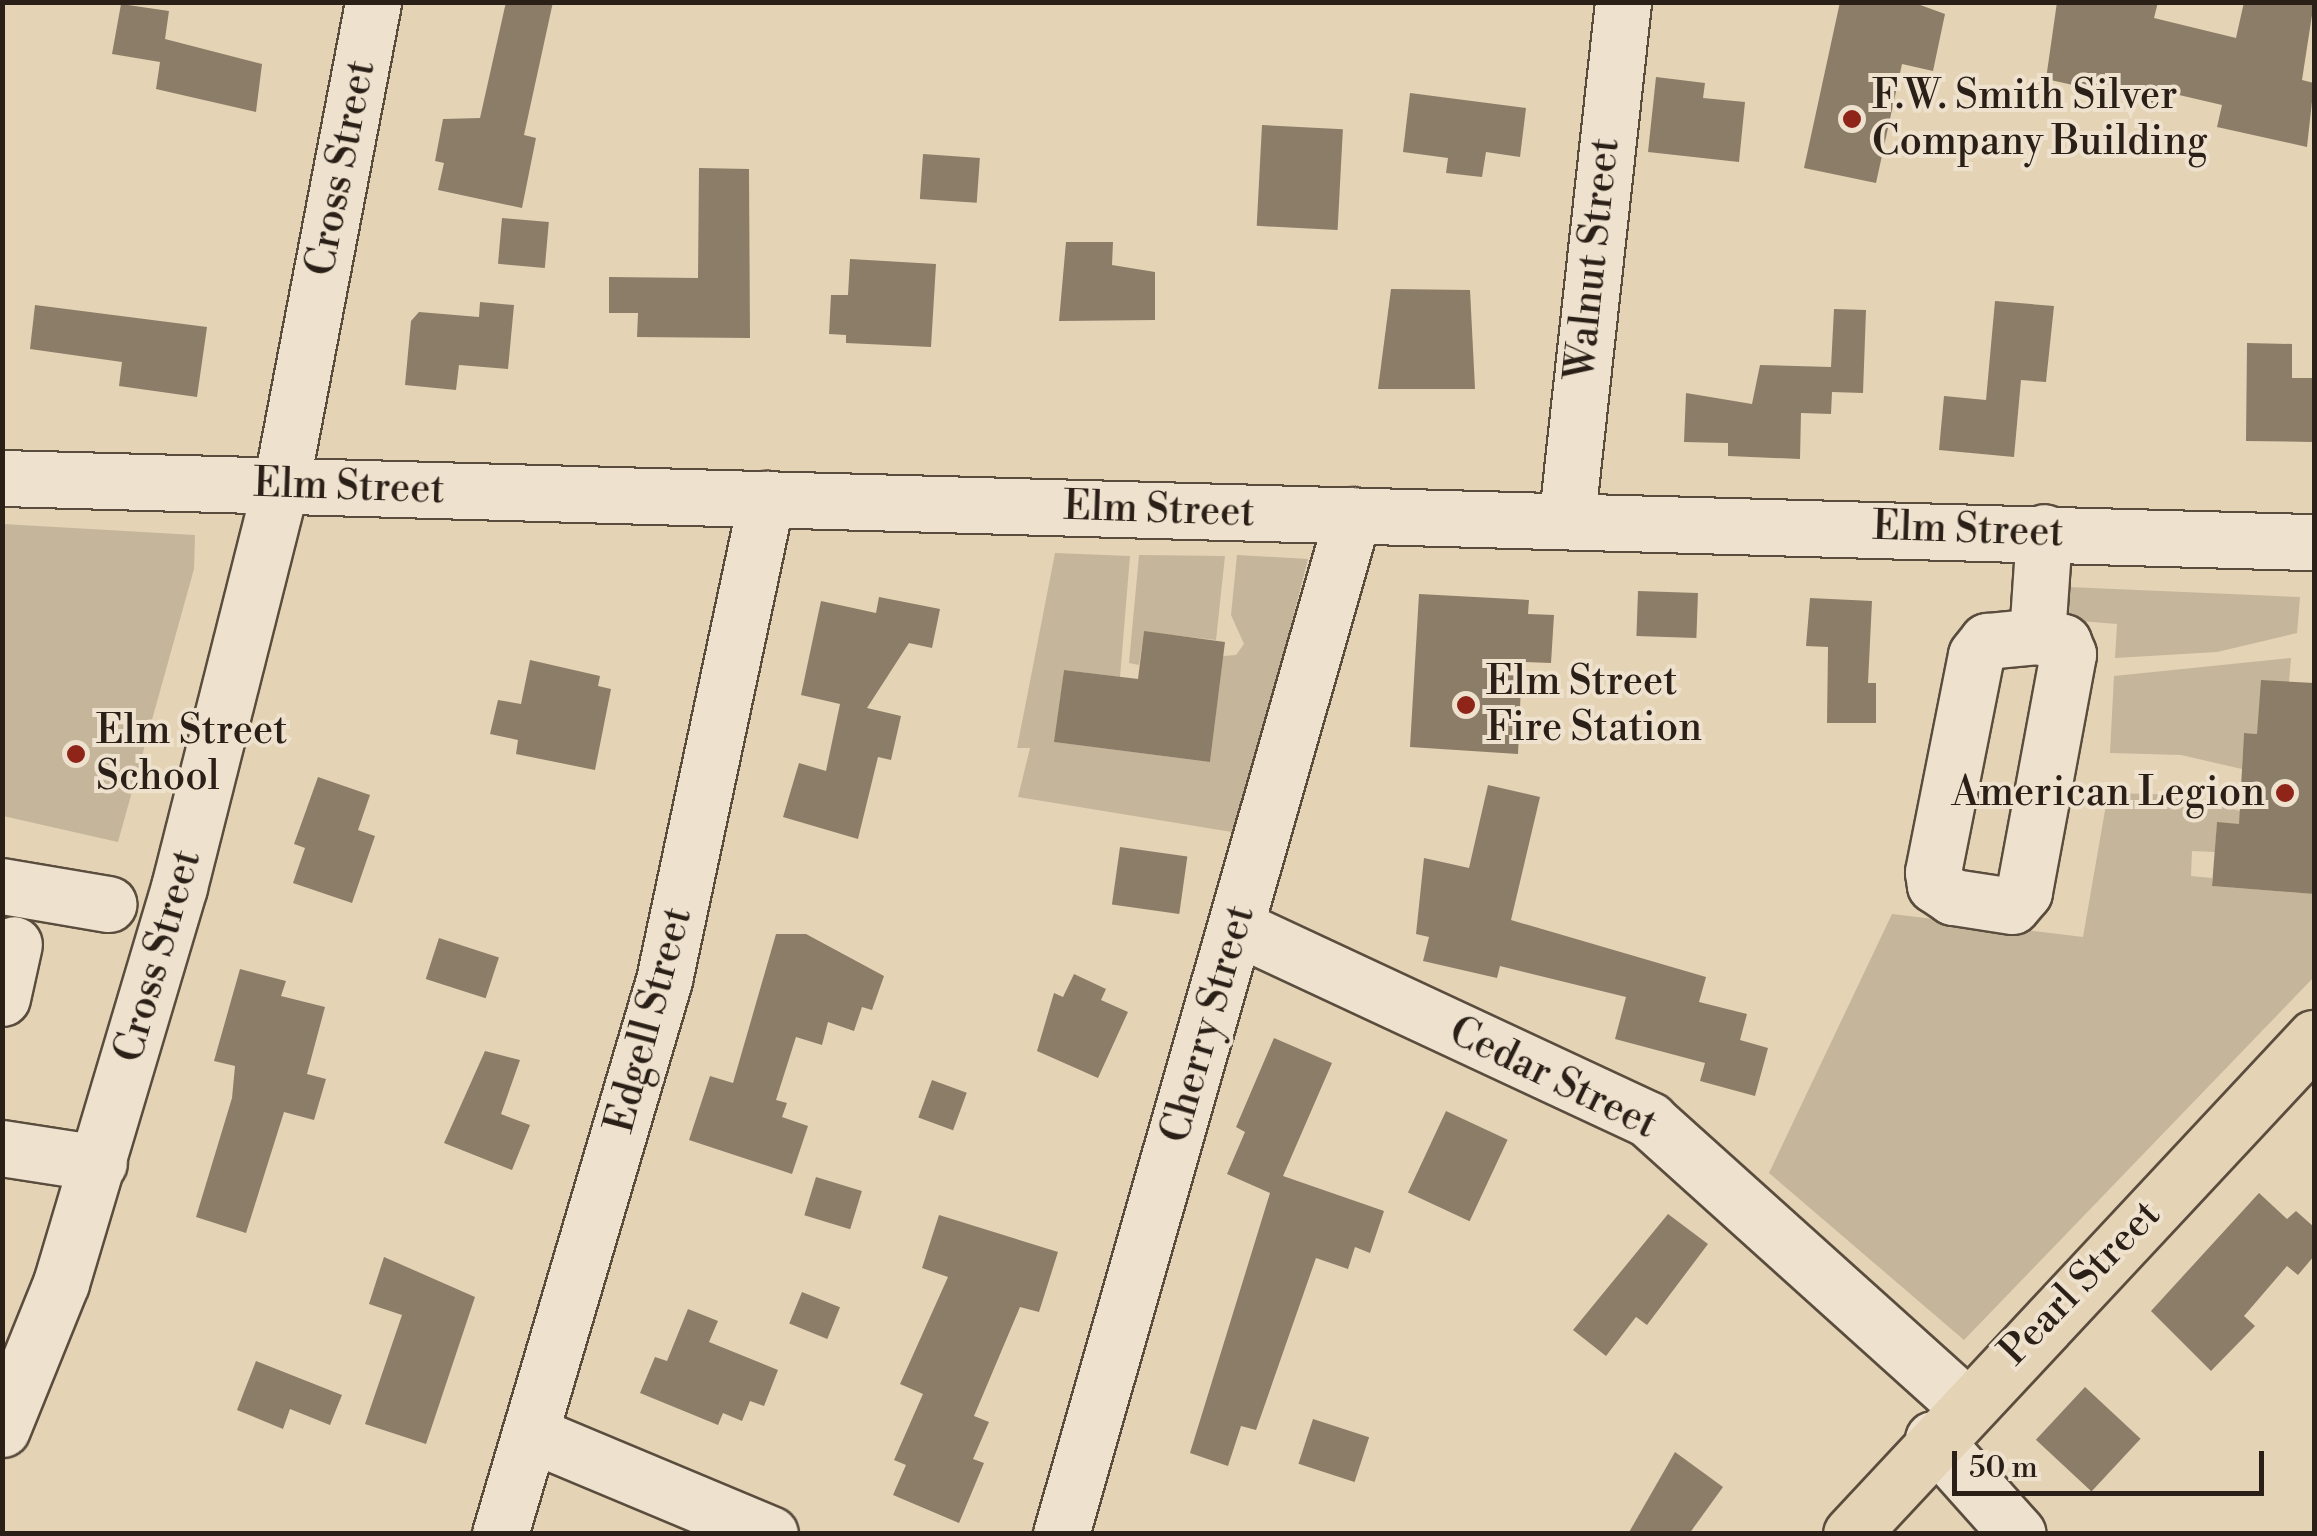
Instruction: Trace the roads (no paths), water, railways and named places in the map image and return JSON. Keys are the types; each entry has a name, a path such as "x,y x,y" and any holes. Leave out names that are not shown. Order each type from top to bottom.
{"main road":[{"name":"Pearl Street","path":"1851,1534 1949,1422 2311,1049"}],"street":[{"name":"Cross Street","path":"2,1429 99,1163 180,887 280,484 373,2"},
{"name":"Walnut Street","path":"1567,516 1623,2"},
{"name":"Elm Street","path":"2,478 1352,515 1567,516 2314,542"},
{"name":"Edgell Street","path":"500,1534 664,980 766,499"},
{"name":"Cherry Street","path":"1061,1534 1352,515"},
{"path":"2038,636 2044,532"},
{"path":"2,886 108,904"},
{"name":"Cedar Street","path":"1236,928 1649,1120 1949,1422 2018,1534"},
{"path":"2,998 14,944"},
{"path":"2,1148 99,1163"},
{"path":"532,1434 770,1534"}],"place":[{"name":"F.W. Smith Silver Company Building","path":"1852,119"},
{"name":"Elm Street Fire Station","path":"1466,705"},
{"name":"Elm Street School","path":"76,754"},
{"name":"American Legion","path":"2285,793"}]}
